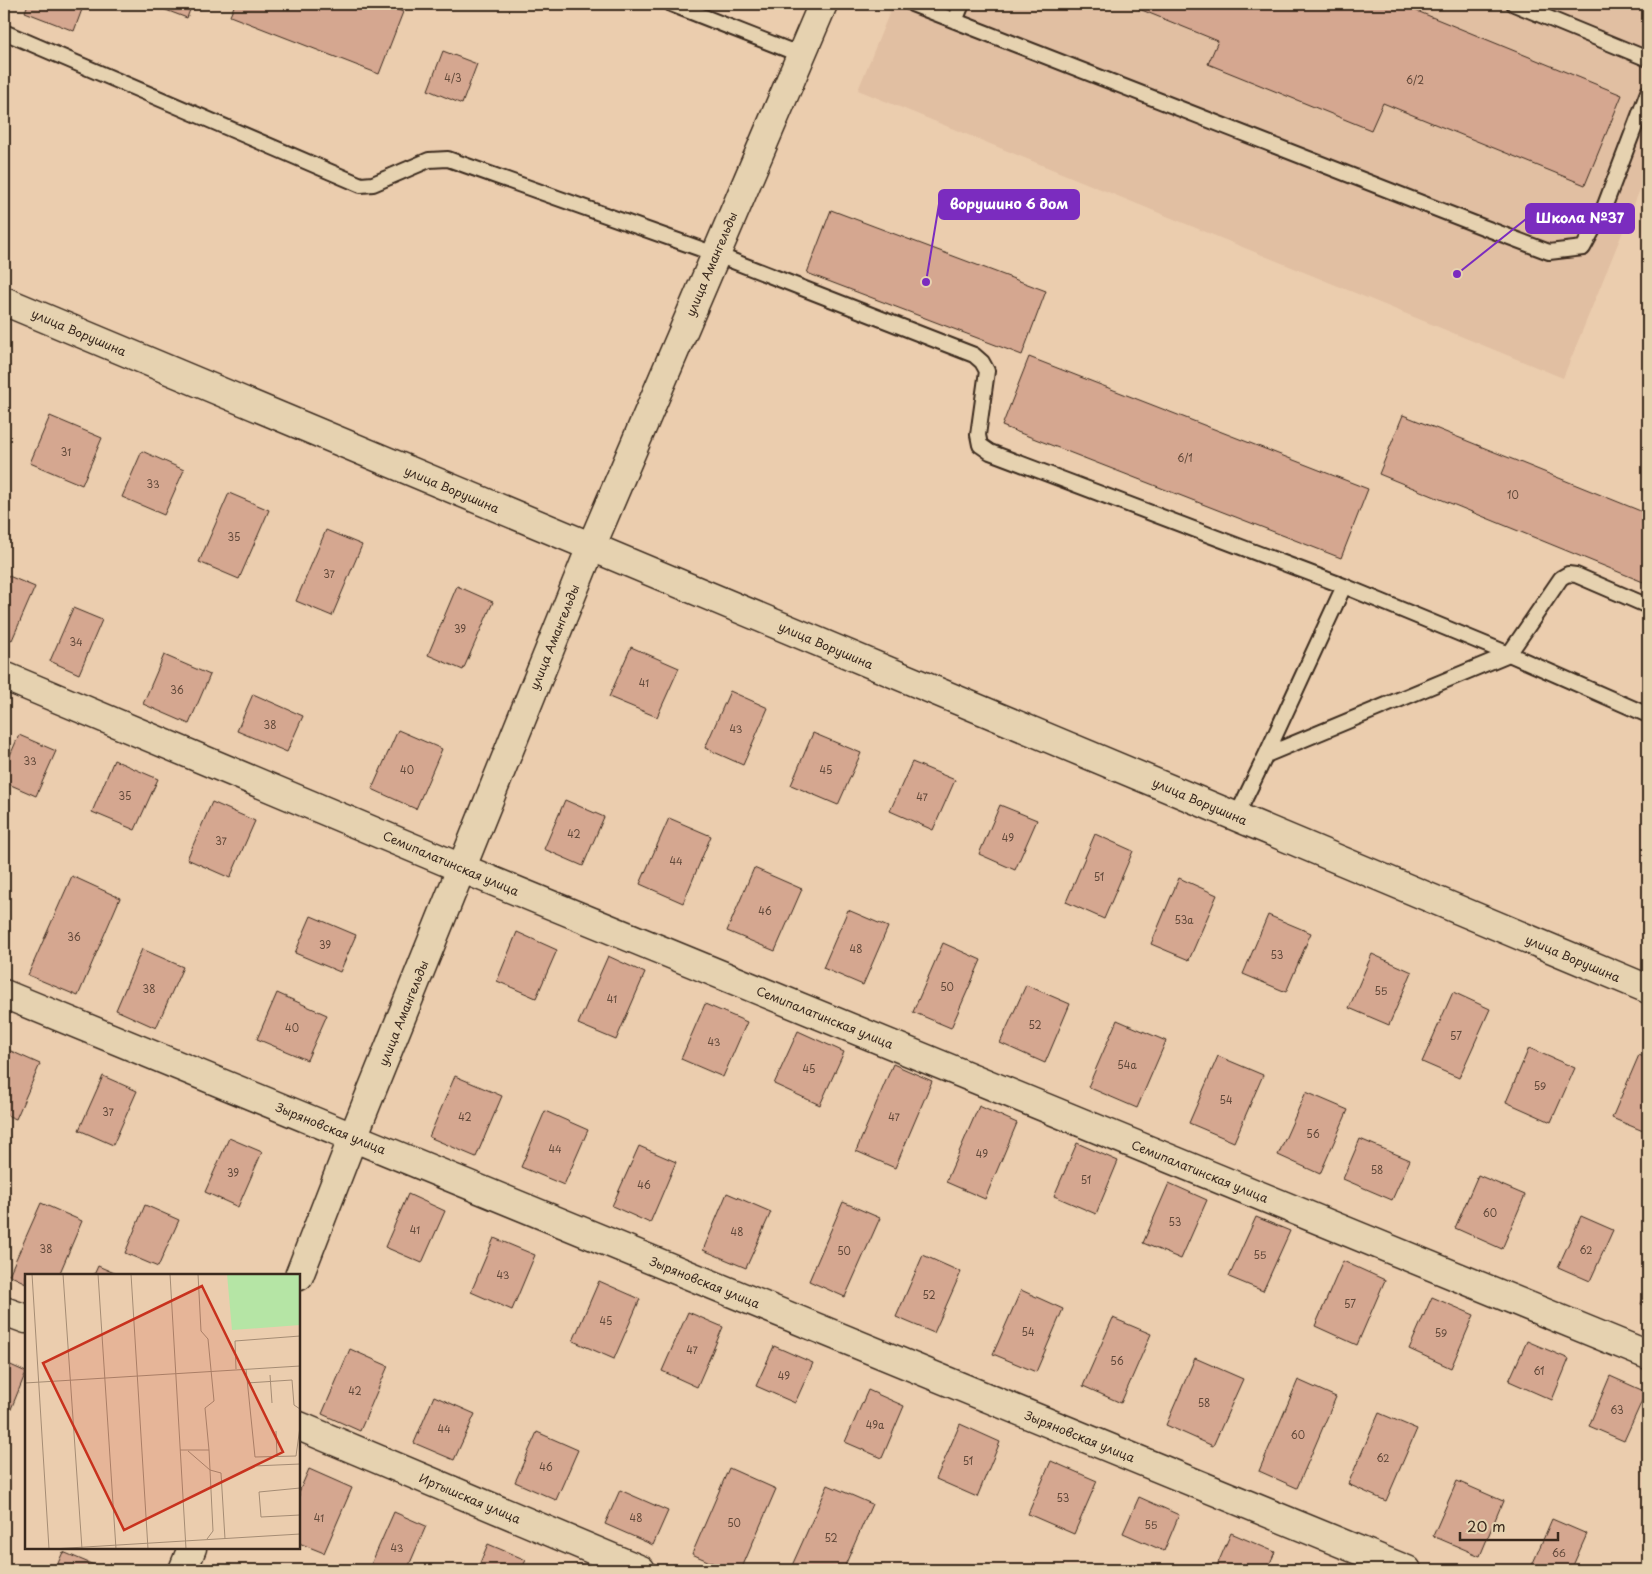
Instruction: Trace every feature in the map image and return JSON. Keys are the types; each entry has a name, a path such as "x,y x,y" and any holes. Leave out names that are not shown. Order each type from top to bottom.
{"street":[{"name":"улица Амангельды","path":"300,1274 353,1137 591,547 714,254 823,4"},
{"name":"улица Ворушина","path":"4,301 1648,989"},
{"name":"Семипалатинская улица","path":"4,676 461,868 1648,1355"},
{"name":"Зыряновская улица","path":"4,994 1407,1570"},
{"path":"4,1311 25,1319"},
{"name":"Иртышская улица","path":"300,1426 641,1570"},
{"path":"183,1570 192,1549"}],"lane":[{"path":"671,4 801,55"},
{"path":"912,4 1549,252 1582,248 1602,213 1648,92"},
{"path":"955,20 962,4"},
{"path":"1514,4 1648,59"},
{"path":"4,32 361,185 373,184 429,160 448,159 714,254 974,355 982,362 986,371 978,434 980,446 990,452 1344,586 1509,654 1648,715"},
{"path":"1266,756 1509,654 1560,578 1568,574 1576,575 1648,606"},
{"path":"1236,816 1266,756 1344,586"}],"shaded area":[{"path":"893,4 1648,4 1648,170 1563,378 858,90"}],"building":[{"path":"28,4 84,4 74,31 25,12"},
{"path":"150,4 192,4 187,18"},
{"path":"235,4 383,4 403,12 379,74 230,16"},
{"path":"1127,4 1400,4 1622,95 1585,185 1383,103 1371,130 1208,64 1218,41"},
{"path":"443,51 477,64 462,104 428,90"},
{"path":"831,210 1046,291 1022,355 807,273"},
{"path":"1029,357 1368,489 1341,558 1002,426"},
{"path":"1403,415 1648,514 1648,584 1379,474"},
{"path":"50,416 102,438 82,485 30,463"},
{"path":"142,451 184,470 164,515 122,497"},
{"path":"229,493 269,510 239,579 199,562"},
{"path":"326,530 362,545 332,616 296,601"},
{"path":"4,574 35,587 12,640 4,636"},
{"path":"457,586 493,602 463,670 428,655"},
{"path":"73,608 102,620 79,674 50,661"},
{"path":"631,647 679,668 657,717 609,697"},
{"path":"164,655 210,675 189,724 143,704"},
{"path":"730,691 768,708 743,765 705,748"},
{"path":"253,694 303,716 287,752 237,731"},
{"path":"398,730 442,749 416,809 372,789"},
{"path":"813,733 861,753 838,805 791,785"},
{"path":"19,735 56,751 36,796 4,782 4,769"},
{"path":"114,760 158,779 135,830 92,812"},
{"path":"912,762 955,780 933,830 890,811"},
{"path":"565,800 604,817 583,866 544,849"},
{"path":"212,802 255,821 230,878 187,859"},
{"path":"1000,805 1037,820 1015,870 979,854"},
{"path":"669,818 711,836 683,903 640,884"},
{"path":"1095,834 1133,851 1104,919 1066,902"},
{"path":"754,868 802,889 775,951 727,931"},
{"path":"72,876 120,898 78,996 28,975"},
{"path":"1179,878 1217,895 1189,960 1151,944"},
{"path":"848,910 888,927 863,985 823,968"},
{"path":"1268,915 1311,933 1286,992 1243,974"},
{"path":"311,916 356,935 340,972 295,953"},
{"path":"517,932 557,950 536,998 497,981"},
{"path":"943,943 981,960 951,1028 913,1012"},
{"path":"142,949 183,967 156,1028 116,1010"},
{"path":"1372,954 1412,972 1389,1025 1349,1008"},
{"path":"608,956 645,973 616,1040 578,1024"},
{"path":"1026,985 1070,1004 1045,1063 1000,1043"},
{"path":"1453,992 1490,1009 1459,1078 1422,1062"},
{"path":"277,993 327,1015 307,1060 257,1039"},
{"path":"705,1004 747,1022 723,1077 681,1059"},
{"path":"1117,1020 1166,1041 1137,1108 1088,1087"},
{"path":"798,1031 844,1052 820,1105 774,1084"},
{"path":"4,1048 40,1064 16,1119 4,1114"},
{"path":"1529,1048 1575,1068 1551,1122 1506,1102"},
{"path":"1639,1055 1648,1059 1648,1120 1643,1131 1612,1118"},
{"path":"1218,1056 1263,1075 1234,1142 1189,1123"},
{"path":"893,1064 932,1081 895,1168 856,1151"},
{"path":"103,1076 137,1091 113,1145 79,1130"},
{"path":"455,1076 502,1096 476,1157 429,1137"},
{"path":"1306,1092 1348,1110 1320,1174 1278,1155"},
{"path":"979,1106 1017,1123 985,1199 946,1182"},
{"path":"545,1111 588,1130 564,1185 521,1167"},
{"path":"229,1138 262,1152 238,1207 205,1192"},
{"path":"1360,1139 1410,1160 1392,1200 1343,1179"},
{"path":"1077,1143 1118,1161 1096,1214 1054,1196"},
{"path":"639,1146 676,1162 650,1223 612,1206"},
{"path":"1478,1175 1525,1195 1502,1249 1455,1228"},
{"path":"1169,1183 1207,1200 1181,1259 1143,1243"},
{"path":"727,1193 771,1212 746,1268 703,1250"},
{"path":"408,1194 445,1211 422,1263 385,1247"},
{"path":"843,1202 880,1218 845,1297 809,1281"},
{"path":"41,1203 82,1221 59,1274 25,1274 25,1283 9,1275"},
{"path":"145,1205 179,1220 158,1267 125,1253"},
{"path":"1581,1216 1613,1230 1590,1281 1558,1267"},
{"path":"1256,1217 1290,1231 1263,1291 1229,1277"},
{"path":"494,1238 535,1255 512,1310 471,1292"},
{"path":"923,1255 961,1272 934,1333 896,1317"},
{"path":"1343,1261 1385,1280 1357,1345 1315,1326"},
{"path":"98,1266 117,1274 94,1274"},
{"path":"599,1281 640,1299 614,1359 573,1341"},
{"path":"1648,1288 1648,1307 1641,1304"},
{"path":"1021,1290 1063,1309 1036,1372 993,1354"},
{"path":"1432,1297 1474,1315 1451,1368 1409,1349"},
{"path":"688,1312 723,1327 697,1387 662,1371"},
{"path":"1113,1318 1151,1334 1121,1403 1083,1386"},
{"path":"1527,1341 1569,1359 1552,1400 1509,1381"},
{"path":"774,1346 813,1363 795,1403 756,1386"},
{"path":"350,1349 388,1366 360,1431 322,1414"},
{"path":"1195,1358 1243,1379 1213,1446 1166,1425"},
{"path":"4,1362 25,1372 25,1374 7,1419 4,1417"},
{"path":"1610,1376 1646,1392 1624,1441 1589,1426"},
{"path":"1298,1380 1336,1397 1297,1488 1259,1471"},
{"path":"868,1390 904,1406 882,1458 845,1442"},
{"path":"434,1396 475,1414 454,1460 414,1443"},
{"path":"1379,1413 1417,1429 1386,1501 1348,1484"},
{"path":"960,1424 1000,1442 977,1497 936,1479"},
{"path":"537,1432 578,1450 556,1500 515,1482"},
{"path":"1051,1461 1097,1481 1074,1534 1028,1514"},
{"path":"729,1468 776,1489 741,1570 728,1570 692,1554"},
{"path":"309,1469 352,1488 324,1553 300,1543 300,1490"},
{"path":"1457,1481 1503,1501 1480,1556 1433,1536"},
{"path":"828,1485 872,1504 843,1570 790,1570"},
{"path":"620,1490 668,1511 653,1545 605,1524"},
{"path":"1139,1497 1179,1515 1164,1551 1123,1533"},
{"path":"394,1512 426,1526 407,1570 369,1569"},
{"path":"1552,1519 1587,1534 1571,1570 1530,1570"},
{"path":"1231,1533 1275,1552 1267,1570 1215,1570"},
{"path":"488,1544 526,1560 521,1570 477,1570"},
{"path":"63,1552 101,1568 100,1570 55,1570"}],"place":[{"name":"Школа №37","path":"1457,274"},
{"name":"ворушино 6 дом","path":"926,282"}]}
